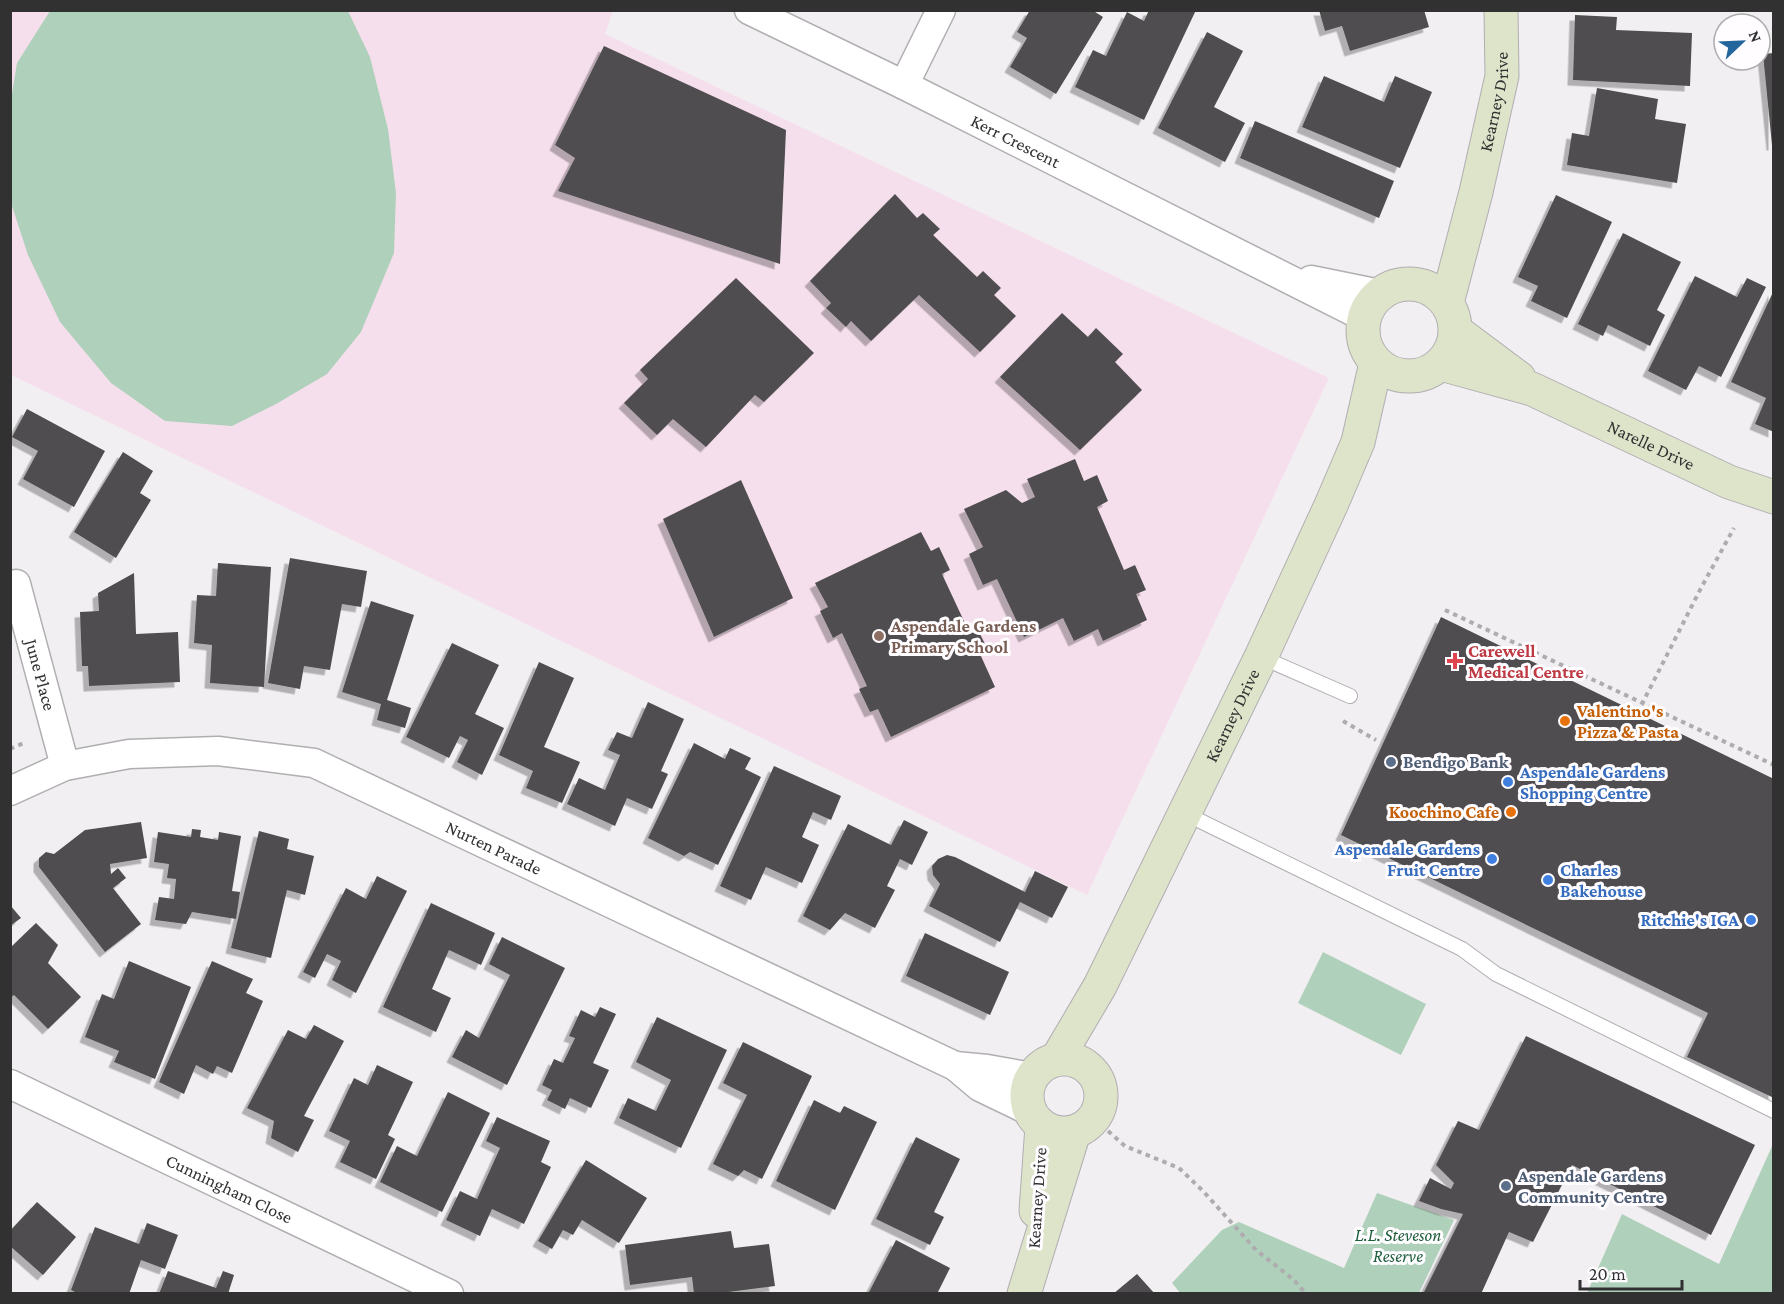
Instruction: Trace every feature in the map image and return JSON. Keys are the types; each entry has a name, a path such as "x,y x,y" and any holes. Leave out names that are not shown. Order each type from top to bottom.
{"street":[{"name":"Kerr Crescent","path":"749,10 1283,274 1372,305"},
{"path":"904,85 941,10"},
{"name":"Kearney Drive","path":"1442,306 1476,192 1502,76 1501,10"},
{"path":"1408,283 1442,306 1454,343 1449,355 1441,364 1425,374 1395,375 1376,363 1364,341 1372,305 1393,286 1408,283"},
{"name":"Narelle Drive","path":"1442,306 1532,388"},
{"name":"Kearney Drive","path":"1044,1068 1100,986 1261,657 1358,442 1376,363"},
{"name":"Narelle Drive","path":"1441,364 1532,388 1729,482 1773,497"},
{"name":"Kearney Drive","path":"1358,442 1406,376"},
{"name":"June Place","path":"16,584 65,766"},
{"name":"Nurten Parade","path":"10,791 65,766 129,754 218,751 314,763 955,1066 980,1087 1036,1118"},
{"name":"Kearney Drive","path":"1090,1069 1100,986"},
{"path":"1069,1059 1080,1062 1097,1077 1100,1088 1100,1108 1084,1125 1063,1133 1052,1131 1036,1118 1027,1100 1028,1088 1044,1068 1069,1059"},
{"name":"Nurten Parade","path":"955,1066 987,1069 1044,1068"},
{"name":"Cunningham Close","path":"10,1084 449,1293"},
{"name":"Kearney Drive","path":"1028,1281 1036,1118"},
{"name":"Kearney Drive","path":"1028,1281 1084,1125"}],"lane":[{"path":"1261,657 1350,696"},
{"path":"1184,813 1462,949 1496,974 1773,1111"}],"path":[{"path":"1635,711 1643,702 1734,528"},
{"path":"1446,610 1773,765"},
{"path":"1084,1125 1125,1146 1179,1168 1256,1250 1294,1280 1306,1293"}],"shaded area":[{"name":"Aspendale Gardens Primary School","path":"10,11 613,11 605,34 1329,378 1087,895 11,375"}],"green space":[{"path":"50,11 348,11 370,57 388,129 396,193 394,253 361,332 327,374 276,404 232,426 165,421 111,383 60,322 28,255 11,203 11,100 17,63"},
{"path":"1323,952 1426,1004 1401,1055 1298,1003"},
{"path":"1773,1144 1773,1293 1587,1293 1622,1214 1719,1264"},
{"name":"L.L. Steveson Reserve","path":"1377,1193 1454,1220 1419,1293 1181,1294 1172,1283 1222,1230 1239,1222 1344,1268"}],"building":[{"path":"1030,10 1092,10 1103,17 1056,94 1010,67 1027,38 1017,32"},
{"path":"1149,10 1196,10 1144,120 1075,87 1093,50 1106,56 1127,12 1144,21"},
{"path":"1319,10 1424,10 1429,27 1350,51 1342,26 1325,31"},
{"path":"1575,15 1617,17 1616,30 1692,33 1690,86 1573,80"},
{"path":"1207,32 1243,51 1214,107 1245,123 1225,162 1158,128"},
{"path":"604,46 786,130 780,264 558,191 575,158 555,145"},
{"path":"1772,53 1774,53 1774,145 1772,145 1765,72 1772,72"},
{"path":"1324,76 1384,102 1395,76 1432,92 1400,168 1302,127"},
{"path":"1597,88 1658,99 1655,119 1686,124 1677,183 1567,165 1572,133 1589,136"},
{"path":"1255,121 1394,181 1379,218 1240,158"},
{"path":"895,194 917,218 923,213 940,229 933,235 977,277 983,271 1001,288 994,295 1016,316 980,352 919,295 871,341 851,321 846,327 826,308 831,303 810,281"},
{"path":"1556,195 1612,222 1567,318 1531,301 1538,286 1518,277"},
{"path":"1623,233 1681,262 1657,310 1665,315 1650,346 1608,325 1603,336 1578,324"},
{"path":"1695,276 1737,297 1747,278 1766,287 1721,377 1699,366 1686,390 1648,371"},
{"path":"736,278 814,353 764,402 755,395 706,447 673,419 657,435 624,403 648,379 640,370"},
{"path":"1774,290 1774,432 1755,424 1766,398 1731,382"},
{"path":"1062,313 1088,337 1096,328 1123,354 1115,362 1142,390 1080,450 1000,377"},
{"path":"27,409 105,451 74,507 23,479 38,451 12,437"},
{"path":"123,452 153,471 140,493 151,500 116,558 74,532"},
{"path":"1075,459 1084,481 1097,475 1108,501 1097,507 1124,570 1135,565 1146,590 1136,594 1147,620 1103,641 1098,629 1074,641 1063,618 1024,637 997,579 983,585 969,554 983,547 964,509 1006,490 1022,503 1035,497 1027,479"},
{"path":"741,480 793,598 714,637 663,519"},
{"path":"921,532 931,551 939,547 950,570 942,574 970,634 978,630 988,650 980,654 995,687 891,737 878,709 870,712 859,689 867,686 842,633 833,638 820,611 828,607 815,583"},
{"path":"290,558 367,571 361,607 342,604 330,670 304,666 300,689 268,683"},
{"path":"218,563 271,567 264,687 210,683 212,645 194,643 197,595 216,596"},
{"path":"134,573 136,634 178,632 180,682 89,686 88,666 82,666 80,612 99,611 98,593"},
{"path":"371,601 414,615 387,700 411,708 405,728 377,720 381,704 342,692"},
{"path":"1441,617 1774,779 1774,1098 1687,1057 1708,1013 1341,835"},
{"path":"452,643 499,665 475,714 504,728 482,775 457,762 468,740 460,736 449,758 406,737"},
{"path":"539,662 574,678 544,747 580,762 562,803 526,788 533,771 499,755"},
{"path":"648,702 684,719 661,771 668,774 652,809 627,798 615,826 567,804 579,778 605,790 620,755 608,750 617,732 632,738"},
{"path":"694,743 725,759 730,748 751,758 745,769 761,777 718,865 690,852 684,856 648,838"},
{"path":"774,766 841,796 831,820 813,812 802,837 819,845 802,883 766,867 751,900 720,886"},
{"path":"904,820 928,832 912,865 900,859 887,886 895,890 875,928 845,913 830,930 803,916 848,824 891,845"},
{"path":"141,822 147,858 110,864 111,874 118,868 126,878 113,888 141,924 105,952 39,867 39,858 46,852 54,854 85,830"},
{"path":"192,829 201,830 200,837 218,840 219,832 241,836 232,891 240,892 236,919 192,912 186,924 155,920 159,897 174,899 176,879 167,878 169,864 154,862 158,832 191,837"},
{"path":"259,831 289,839 287,849 314,856 305,895 287,890 271,958 231,948"},
{"path":"947,855 1025,892 1035,871 1068,887 1052,918 1020,902 1000,942 929,906 940,884 933,875 932,866 938,859"},
{"path":"377,876 407,891 356,993 332,980 341,961 327,954 315,978 303,972 346,888 366,899"},
{"path":"431,903 495,933 481,965 449,950 432,989 451,998 436,1032 383,1007"},
{"path":"10,905 21,918 10,926"},
{"path":"36,923 58,945 48,963 81,997 48,1029 14,995 10,998 10,948"},
{"path":"925,933 1009,972 990,1015 906,976"},
{"path":"502,937 565,968 507,1085 452,1057 466,1030 479,1038 510,975 489,964"},
{"path":"129,961 191,987 155,1079 114,1062 119,1051 85,1037 102,994 114,999"},
{"path":"212,961 253,979 246,993 263,1001 232,1073 217,1066 213,1074 196,1065 184,1094 159,1082"},
{"path":"600,1007 616,1014 593,1063 609,1070 591,1108 570,1098 565,1109 547,1100 552,1090 542,1085 554,1059 563,1063 575,1038 569,1036 581,1010 595,1017"},
{"path":"657,1017 727,1050 681,1148 619,1118 628,1098 656,1111 671,1080 636,1062"},
{"path":"314,1025 344,1041 304,1116 314,1120 298,1152 271,1138 274,1121 247,1108 288,1030 306,1039"},
{"path":"1526,1036 1755,1145 1711,1235 1572,1165 1533,1242 1509,1232 1481,1294 1423,1294 1463,1214 1419,1201 1430,1178 1451,1189 1454,1183 1436,1165 1458,1121 1479,1130"},
{"path":"743,1042 812,1076 762,1179 744,1170 738,1176 713,1164 747,1095 723,1083"},
{"path":"377,1065 413,1082 388,1135 395,1139 376,1179 340,1162 350,1141 329,1131 354,1078 368,1085"},
{"path":"448,1092 490,1113 442,1212 380,1182 397,1146 417,1156"},
{"path":"814,1100 840,1113 844,1106 877,1122 835,1210 776,1181"},
{"path":"497,1117 550,1141 541,1162 551,1167 524,1224 492,1209 480,1236 446,1220 460,1191 477,1199 500,1148 486,1141"},
{"path":"916,1137 960,1159 934,1212 944,1217 930,1245 876,1219"},
{"path":"586,1160 647,1198 619,1243 582,1220 573,1235 563,1230 552,1249 538,1241"},
{"path":"37,1202 76,1237 43,1275 10,1246 10,1231"},
{"path":"147,1223 178,1235 165,1269 141,1260 129,1294 79,1294 71,1290 95,1227 139,1244"},
{"path":"731,1231 734,1248 769,1244 775,1286 713,1294 694,1294 692,1277 630,1285 625,1245"},
{"path":"896,1240 950,1268 937,1294 868,1294"},
{"path":"168,1271 216,1288 223,1271 234,1275 228,1294 159,1294"},
{"path":"1137,1274 1155,1294 1113,1294"}],"place":[{"name":"Aspendale Gardens Primary School","path":"879,636"},
{"name":"Carewell Medical Centre","path":"1455,661"},
{"name":"Valentino's Pizza & Pasta","path":"1565,721"},
{"name":"Bendigo Bank","path":"1391,762"},
{"name":"Aspendale Gardens Shopping Centre","path":"1508,782"},
{"name":"Koochino Cafe","path":"1511,812"},
{"name":"Aspendale Gardens Fruit Centre","path":"1492,859"},
{"name":"Charles Bakehouse","path":"1548,880"},
{"name":"Ritchie's IGA","path":"1751,920"},
{"name":"Aspendale Gardens Community Centre","path":"1506,1186"}]}
